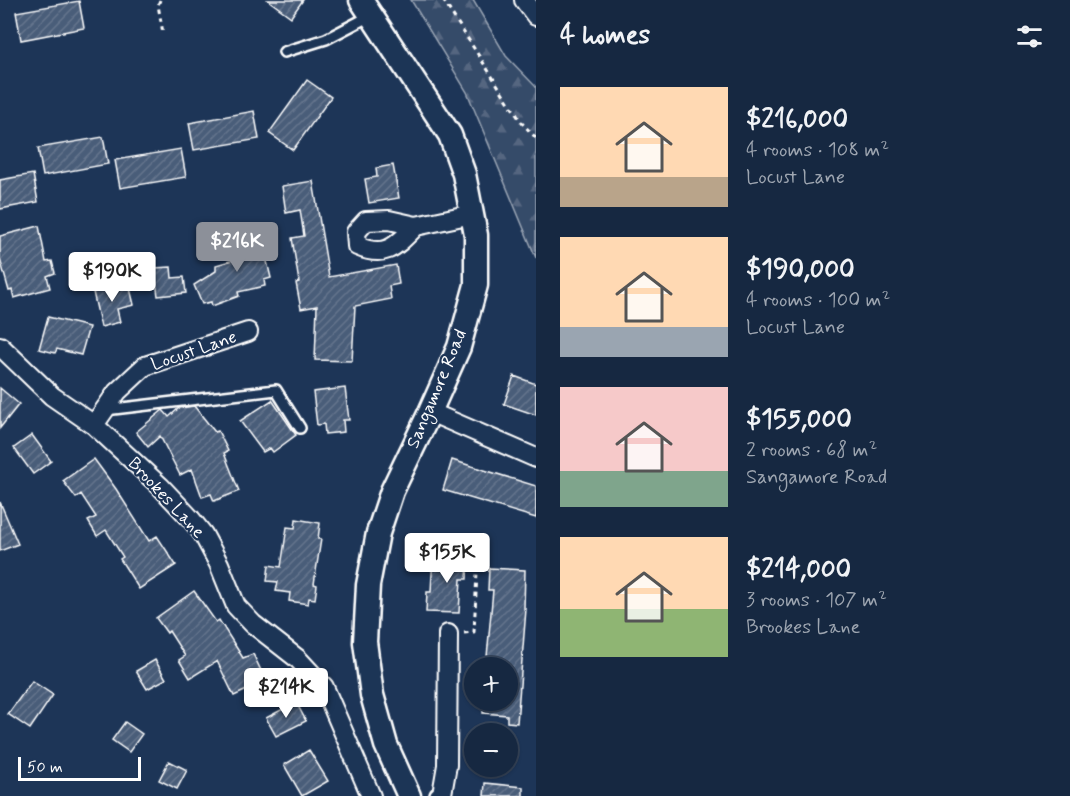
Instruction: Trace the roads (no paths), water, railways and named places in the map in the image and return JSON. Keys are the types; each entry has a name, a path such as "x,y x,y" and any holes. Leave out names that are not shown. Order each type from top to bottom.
{"street":[{"path":"524,0 536,16"},
{"name":"Sangamore Road","path":"366,8 450,135 464,174 476,235 476,285 459,347 392,491 372,559 365,642 372,695 387,745 409,796"},
{"path":"416,226 472,214"},
{"name":"Locust Lane","path":"94,425 117,392 145,366 249,332"},
{"name":"Brookes Lane","path":"0,346 52,396 94,425 160,486 203,534 219,564 236,606 253,624 298,658 324,687 367,795"},
{"path":"430,412 536,458"},
{"path":"439,796 442,794 447,765 448,634"}],"lane":[{"path":"284,52 326,39 366,8"},
{"path":"105,410 276,390 300,428"}]}
